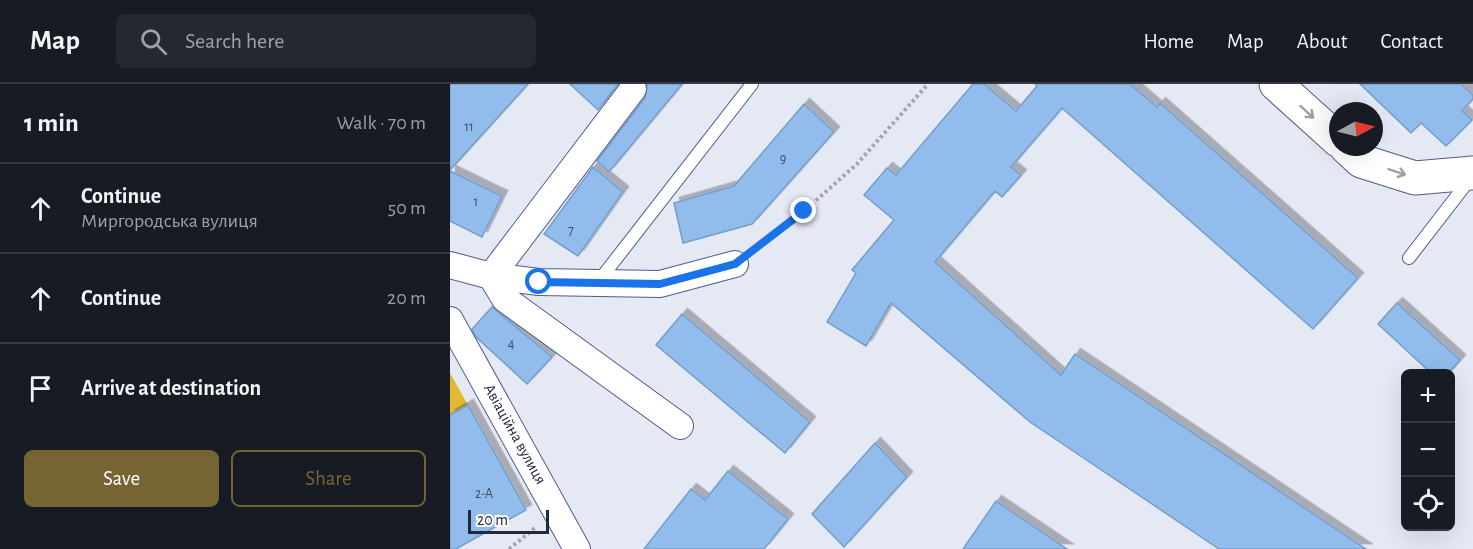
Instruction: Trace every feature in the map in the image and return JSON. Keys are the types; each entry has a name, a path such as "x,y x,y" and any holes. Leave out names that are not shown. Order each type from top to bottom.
{"main road":[{"path":"1276,84 1329,132"},
{"path":"1356,156 1361,161 1415,178 1473,175"}],"street":[{"path":"491,276 633,89"},
{"path":"450,265 491,276 539,282 660,284 735,264"},
{"path":"491,276 505,299 680,426"},
{"name":"Авіаційна вулиця","path":"450,320 577,549"}],"lane":[{"path":"597,283 752,84"},
{"path":"1409,258 1473,175"}],"path":[{"path":"735,264 804,211 857,164 928,84"}],"shaded area":[{"path":"450,373 468,405 450,415"}],"building":[{"path":"450,84 528,84 450,170"},
{"path":"570,84 618,84 598,110"},
{"path":"647,84 682,84 609,172 597,161 645,98"},
{"path":"973,84 984,84 1016,111 1037,86 1035,84 1130,84 1157,107 1160,103 1358,278 1313,329 1062,108 1011,167 1021,175 1002,197 995,191 935,262 1061,375 1075,354 1366,549 1219,549 1030,422 891,303 866,346 827,322 856,273 852,270 894,220 864,195 887,168 896,175"},
{"path":"1360,84 1461,84 1473,95 1473,99 1462,111 1472,120 1446,146 1421,123 1411,133 1383,106 1383,102 1379,102"},
{"path":"804,104 834,132 752,224 683,243 674,203 734,186"},
{"path":"593,167 623,192 578,256 544,234"},
{"path":"450,171 502,196 482,237 450,221"},
{"path":"1397,303 1460,360 1452,369 1427,369 1378,324"},
{"path":"492,307 552,357 527,384 476,337 472,329"},
{"path":"682,314 810,422 785,453 656,345"},
{"path":"468,405 526,510 456,549 450,549 450,415"},
{"path":"875,443 907,477 844,547 812,514"},
{"path":"728,471 788,519 764,549 644,549 691,489 705,500"},
{"path":"996,501 1067,549 963,549"}],"route":[{"path":"539,282 660,284 735,264 804,211"}]}
